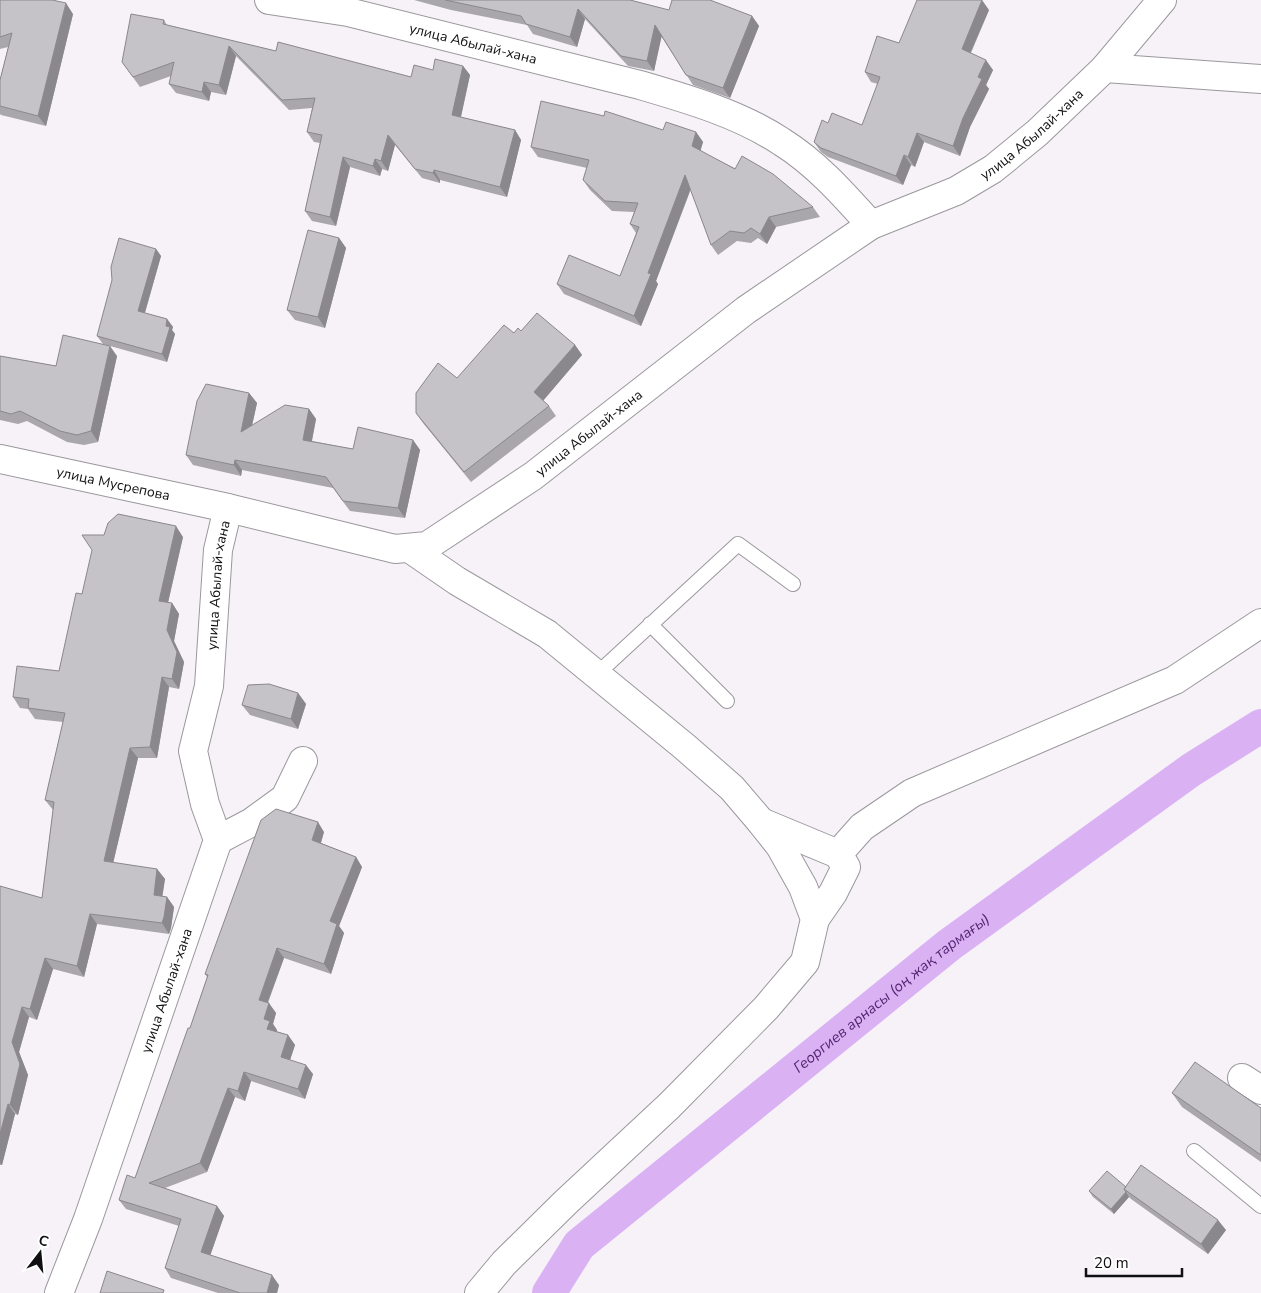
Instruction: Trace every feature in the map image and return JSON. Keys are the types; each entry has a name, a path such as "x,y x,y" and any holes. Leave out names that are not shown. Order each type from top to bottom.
{"street":[{"name":"улица Абылай-хана","path":"269,0 348,12 685,98 734,118 782,142 832,181 871,225"},
{"name":"улица Абылай-хана","path":"60,1293 88,1219 218,840 205,804 192,751 209,686 218,550 228,508 395,549 427,546 533,476 746,310 871,225 956,191 993,169 1036,133 1106,68 1162,0"},
{"path":"1106,68 1261,79"},
{"name":"улица Мусрепова","path":"0,459 228,508"},
{"path":"409,548 458,581 547,634 725,782 762,822 780,846 803,887 815,919"},
{"path":"838,854 862,827 912,794 1175,680 1261,623"},
{"path":"218,840 252,822 285,798 303,761"},
{"path":"479,1293 504,1263 669,1106 766,1008 805,962 815,919 833,893 846,867 838,854 762,822"}],"lane":[{"path":"597,674 738,544 794,584"},
{"path":"650,624 727,701"},
{"path":"1194,1151 1261,1206"}],"building":[{"path":"0,0 52,0 66,3 38,116 0,106 0,80 12,33 0,37"},
{"path":"445,0 630,0 669,10 672,0 710,0 752,16 723,88 686,75 655,25 647,61 621,56 578,9 570,37 526,24 521,16"},
{"path":"917,0 982,0 962,49 986,60 978,77 982,79 963,118 953,146 917,133 908,157 904,155 896,176 821,148 814,142 822,120 828,123 832,113 862,125 880,77 865,72 877,36 899,43"},
{"path":"131,14 164,20 163,24 276,51 278,42 411,77 414,65 433,70 435,59 463,66 452,115 515,130 500,187 434,170 433,173 415,169 388,135 381,161 375,159 373,166 343,157 330,217 305,211 322,135 307,132 315,98 282,100 229,46 219,85 204,82 202,92 169,84 174,62 133,77 122,62"},
{"path":"541,101 604,116 605,111 663,130 666,122 696,132 692,146 735,169 742,156 773,174 813,207 769,217 760,234 751,228 744,233 730,231 711,245 685,175 648,273 651,274 634,316 557,284 569,255 620,276 639,227 630,224 638,203 605,201 583,180 589,160 531,147"},
{"path":"308,230 339,238 318,317 287,310"},
{"path":"119,238 156,249 138,311 167,319 166,326 170,327 162,354 97,336 112,280 111,267"},
{"path":"537,313 575,345 534,392 549,406 464,472 416,413 416,393 438,363 457,378 504,325 514,333 518,328 521,331"},
{"path":"63,335 110,346 91,431 77,435 60,431 20,411 11,414 0,411 0,356 56,366"},
{"path":"206,384 249,393 241,432 285,405 309,409 303,440 353,449 358,427 413,440 398,508 343,501 326,477 235,460 234,465 186,455 197,401"},
{"path":"118,514 176,526 159,601 172,603 167,630 177,652 172,679 162,677 150,747 130,748 104,861 157,869 154,895 167,897 164,917 162,923 90,914 77,966 45,958 30,1009 22,1007 12,1042 20,1064 10,1105 8,1104 0,1134 0,886 42,898 54,802 45,800 65,713 28,708 29,699 13,697 17,666 59,671 76,593 82,594 92,550 82,535 104,535 108,523"},
{"path":"269,684 298,693 291,719 242,705 248,685"},
{"path":"276,809 318,822 312,840 356,857 330,921 337,924 324,964 277,948 259,1000 269,1003 264,1019 270,1021 267,1029 288,1035 281,1057 306,1065 298,1089 244,1072 238,1091 228,1088 200,1163 149,1183 217,1206 201,1252 272,1275 267,1293 240,1293 165,1268 181,1219 119,1200 127,1175 135,1178 188,1028 190,1028 208,975 205,974 261,820"},
{"path":"1195,1062 1261,1108 1261,1155 1172,1093"},
{"path":"1141,1165 1218,1220 1201,1244 1124,1189"},
{"path":"1107,1171 1126,1187 1124,1189 1126,1192 1111,1209 1089,1191"},
{"path":"107,1271 164,1290 163,1293 100,1293"}],"waterway":[{"name":"Георгиев арнасы (оң жақ тармағы)","path":"549,1293 579,1245 949,945 1191,770 1261,726"}]}
